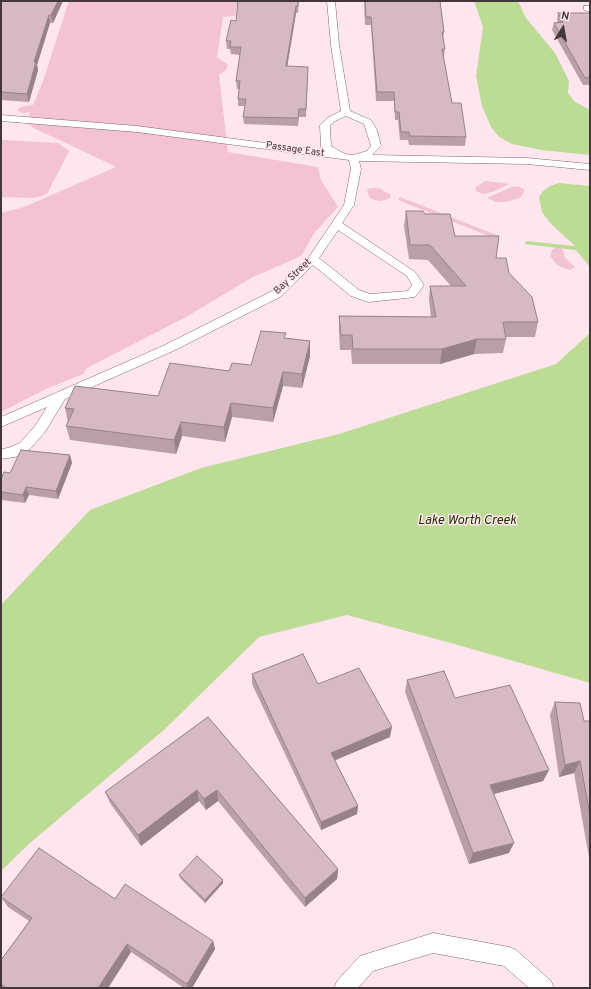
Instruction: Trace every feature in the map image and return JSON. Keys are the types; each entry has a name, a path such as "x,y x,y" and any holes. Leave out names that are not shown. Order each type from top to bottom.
{"lane":[{"path":"331,1 335,45 346,112"},
{"path":"346,112 368,122 372,130 376,146 370,153 353,158 333,152 326,147 325,125 330,120 346,112"},
{"name":"Passage East","path":"1,118 144,130 353,158 527,161 590,167"},
{"name":"Bay Street","path":"1,422 169,348 276,294 313,259 349,204 356,169 353,158"},
{"path":"313,259 355,293 370,298 411,294 418,285 410,274 336,224"},
{"path":"1,454 10,454 25,446 40,429 60,396"},
{"path":"344,988 367,963 433,943 509,957 544,988"}],"shaded area":[{"path":"69,1 238,1 235,16 223,17 217,57 228,65 226,70 219,75 228,152 318,167 321,180 338,207 315,232 301,256 251,278 186,317 87,368 83,374 46,389 1,412 1,213 24,207 116,167 35,129 26,123 30,112 24,113 17,111 20,107 33,105 43,81"},
{"path":"1,140 58,143 69,151 47,194 34,198 1,197"},
{"path":"485,181 509,184 492,192 483,194 476,191 476,187"},
{"path":"514,186 525,190 521,197 517,199 505,202 496,202 487,198"},
{"path":"379,188 391,195 389,199 380,201 371,199 367,192 368,189"},
{"path":"400,197 499,236 496,239 398,200"},
{"path":"558,246 562,247 565,258 575,267 570,270 556,264 550,256 552,250"}],"water":[{"path":"474,1 518,1 526,18 555,53 569,81 568,93 575,102 590,110 590,155 541,150 512,144 499,137 491,127 482,106 476,76 483,27"},
{"path":"559,183 590,186 590,267 574,248 574,245 551,224 542,212 539,197 543,191 550,186"},
{"name":"Lake Worth Creek","path":"590,333 590,683 347,615 259,637 165,729 30,843 1,871 1,605 90,510 201,468 339,434 556,364"}],"building":[{"path":"1,1 58,1 51,15 49,15 34,62 36,62 27,94 1,92"},
{"path":"238,1 298,1 286,66 308,67 306,109 299,109 298,118 243,117 246,99 238,99 240,81 236,81 241,47 230,47 231,41 226,41 231,20 236,21"},
{"path":"365,1 440,1 444,32 442,32 445,49 442,49 452,103 461,103 466,137 410,136 409,132 401,132 399,112 395,112 394,92 377,92 371,17 366,17"},
{"path":"558,13 590,13 590,77 585,78 554,23 563,22"},
{"path":"406,211 423,211 425,214 450,214 455,236 499,236 496,258 506,258 509,273 532,297 538,322 503,322 506,339 477,339 442,349 353,349 352,335 341,335 339,316 436,317 430,286 466,286 430,245 410,245"},
{"path":"261,331 286,333 284,338 310,341 302,374 283,372 273,408 231,403 224,427 181,422 174,440 66,426 74,409 65,408 75,386 158,396 170,363 229,371 232,363 251,365"},
{"path":"21,450 70,455 56,491 26,487 23,495 1,492 1,479 4,472 10,473"},
{"path":"303,654 318,684 359,668 392,727 331,753 358,806 321,822 252,674"},
{"path":"444,671 455,698 510,685 549,770 490,785 514,843 473,853 407,680"},
{"path":"555,702 580,703 584,721 590,721 590,815 580,761 565,765"},
{"path":"208,717 338,869 305,898 217,790 204,799 197,790 138,835 105,792"},
{"path":"39,848 115,899 125,884 213,941 187,984 127,944 98,988 6,988 1,984 1,960 32,918 1,897"},
{"path":"197,856 223,880 205,900 179,875"}],"waterway":[{"path":"527,243 574,248"}]}
